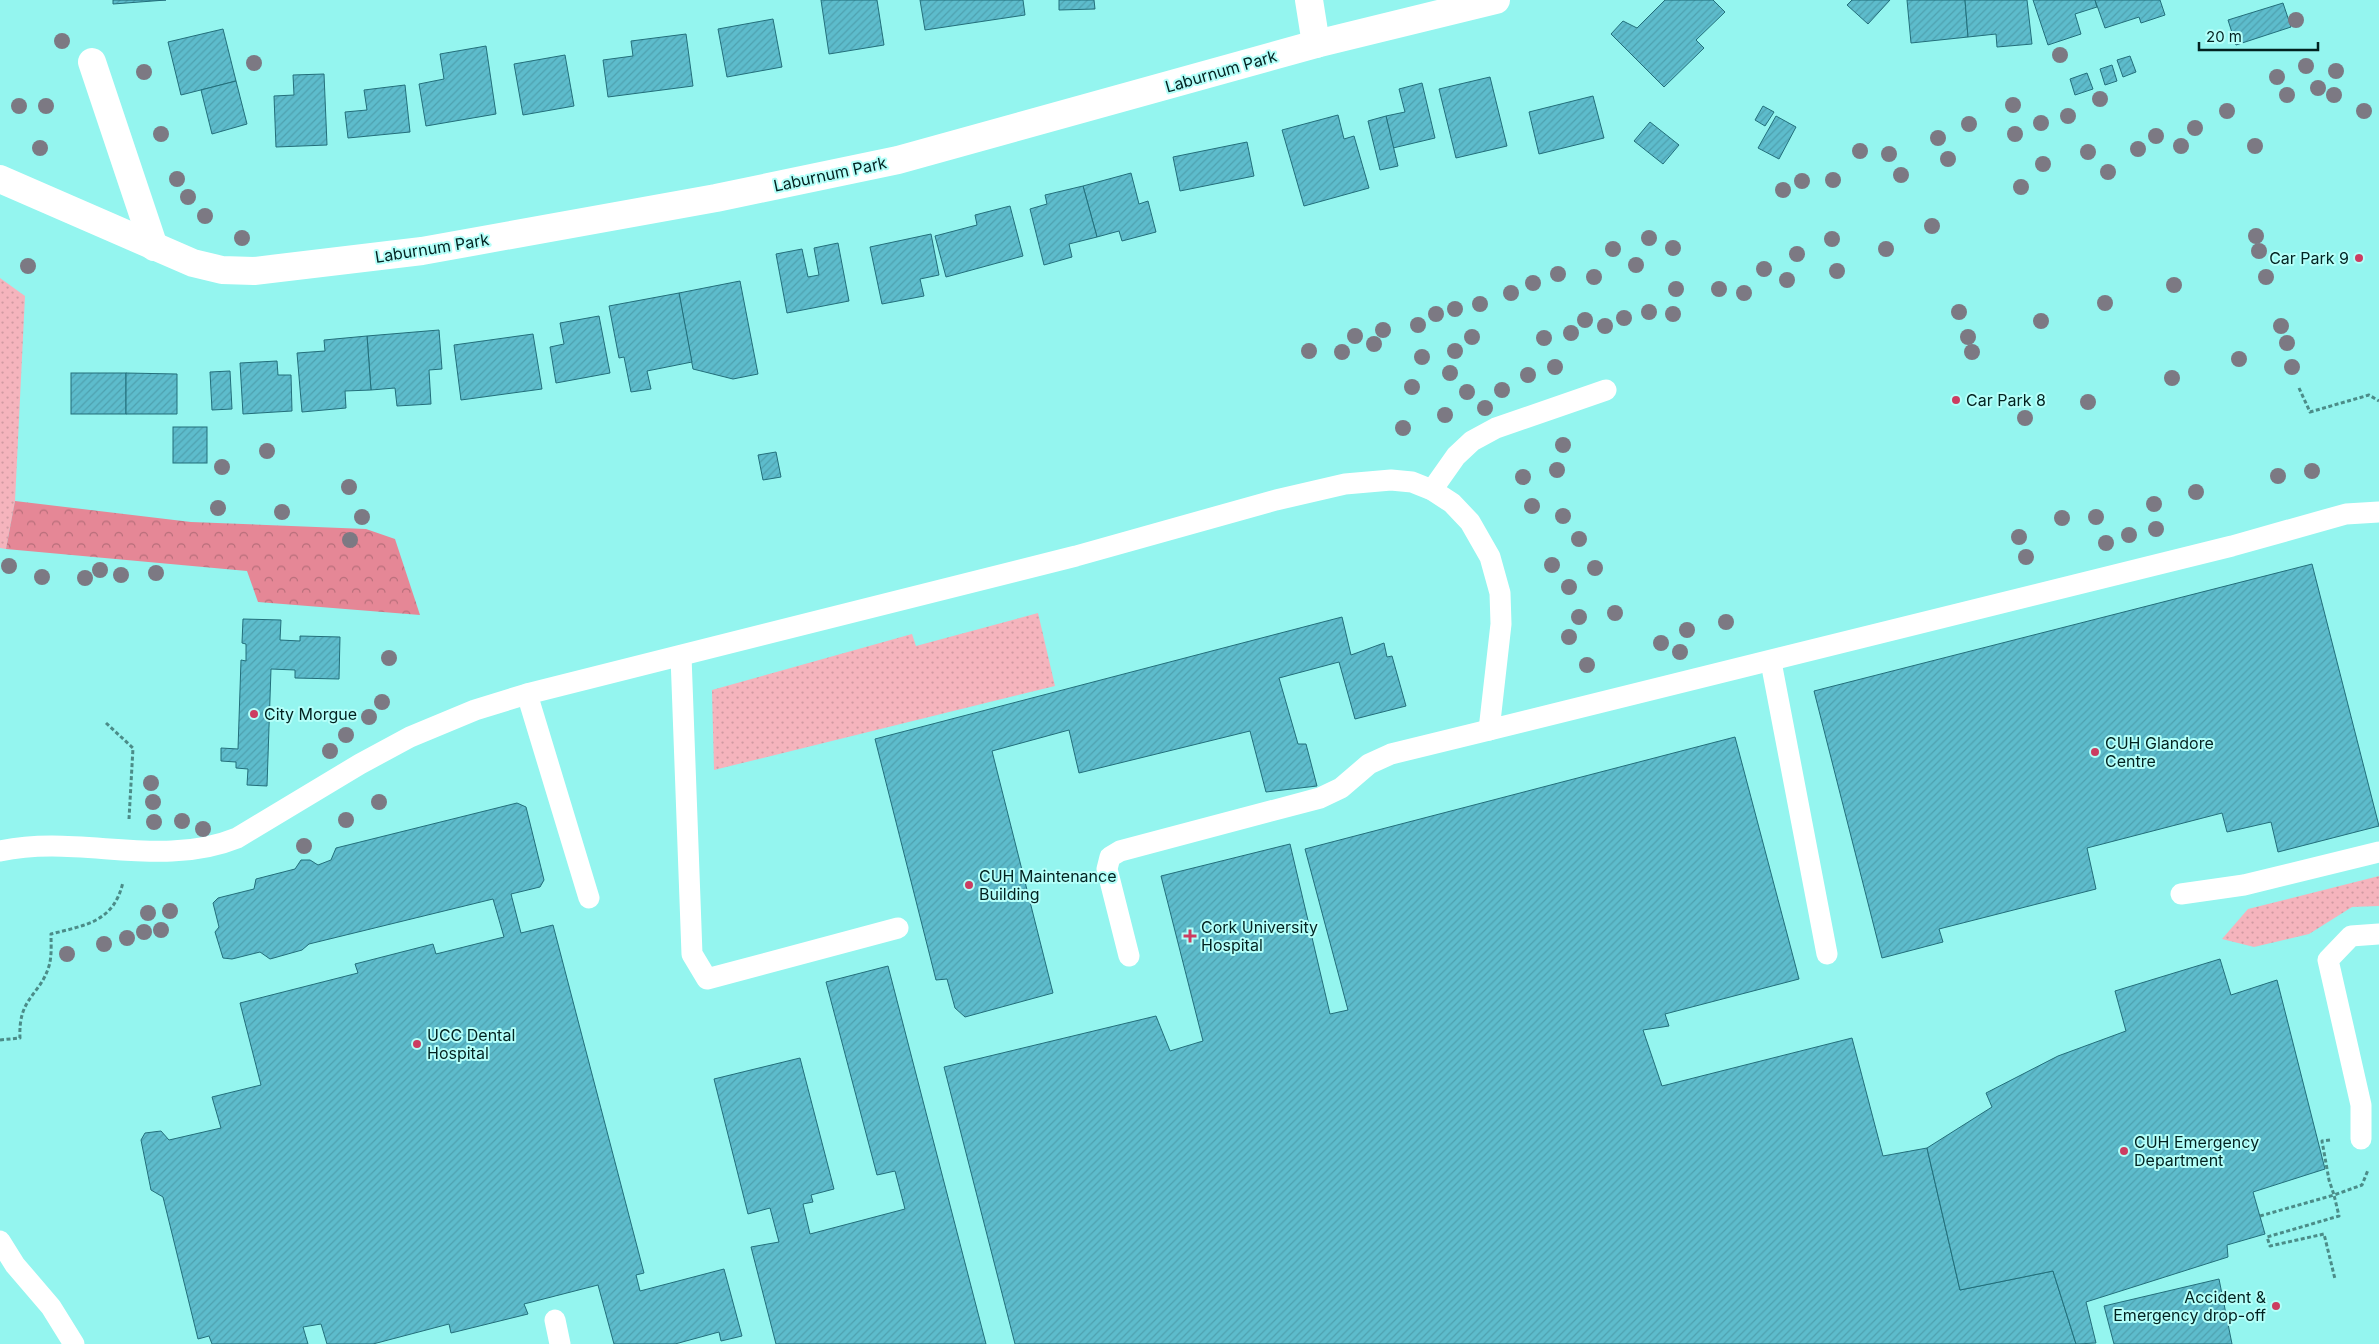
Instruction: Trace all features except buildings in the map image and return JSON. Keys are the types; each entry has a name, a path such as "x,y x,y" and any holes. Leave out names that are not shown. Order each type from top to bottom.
{"street":[{"path":"1309,0 1316,44"},
{"name":"Laburnum Park","path":"0,178 154,247 193,263 222,270 254,271 422,252 716,198 898,160 1316,44 1496,0"},
{"path":"92,62 154,247"}],"lane":[{"path":"1432,490 1456,456 1472,441 1496,428 1606,390"},
{"path":"0,851 18,847 174,852 219,845 237,838 360,764 410,737 475,710 527,694 1076,556 1276,500 1345,484 1391,480 1412,482 1432,490 1452,503 1470,522 1490,556 1500,593 1501,624 1489,730"},
{"path":"1129,956 1107,869 1110,857 1120,851 1320,798 1341,788 1369,764 1391,754 1771,662 2232,546 2346,514 2379,512"},
{"path":"681,656 692,954 707,979 898,928"},
{"path":"1771,662 1827,954"},
{"path":"527,694 589,898"},
{"path":"2181,894 2244,886 2379,852"},
{"path":"2361,1139 2361,1104 2328,960 2351,936 2379,934"},
{"path":"0,1241 15,1265 51,1307 74,1344"},
{"path":"555,1320 560,1344"}],"path":[{"path":"2298,388 2310,412 2369,395 2379,401"},
{"path":"0,1040 20,1038 20,1024 25,1003 49,966 51,934 96,922 109,911 120,896 126,872 132,748 106,723"},
{"path":"2260,1216 2362,1185"},
{"path":"2334,1194 2339,1216 2267,1237 2270,1246 2324,1234 2335,1279"}],"shaded area":[{"path":"0,278 25,296 15,501 6,549 0,548"},
{"path":"1038,613 1055,686 714,770 712,690 912,634 916,646"},
{"path":"2379,876 2379,906 2352,907 2309,934 2254,947 2222,939 2248,909"}],"green space":[{"path":"15,501 191,522 366,529 395,539 420,615 258,602 247,571 6,549"}],"place":[{"name":"Car Park 9","path":"2359,258"},
{"name":"Car Park 8","path":"1956,400"},
{"name":"City Morgue","path":"254,714"},
{"name":"CUH Glandore Centre","path":"2095,752"},
{"name":"CUH Maintenance Building","path":"969,885"},
{"name":"Cork University Hospital","path":"1190,936"},
{"name":"UCC Dental Hospital","path":"417,1044"},
{"name":"CUH Emergency Department","path":"2124,1151"},
{"name":"Accident & Emergency drop-off","path":"2276,1306"}]}
